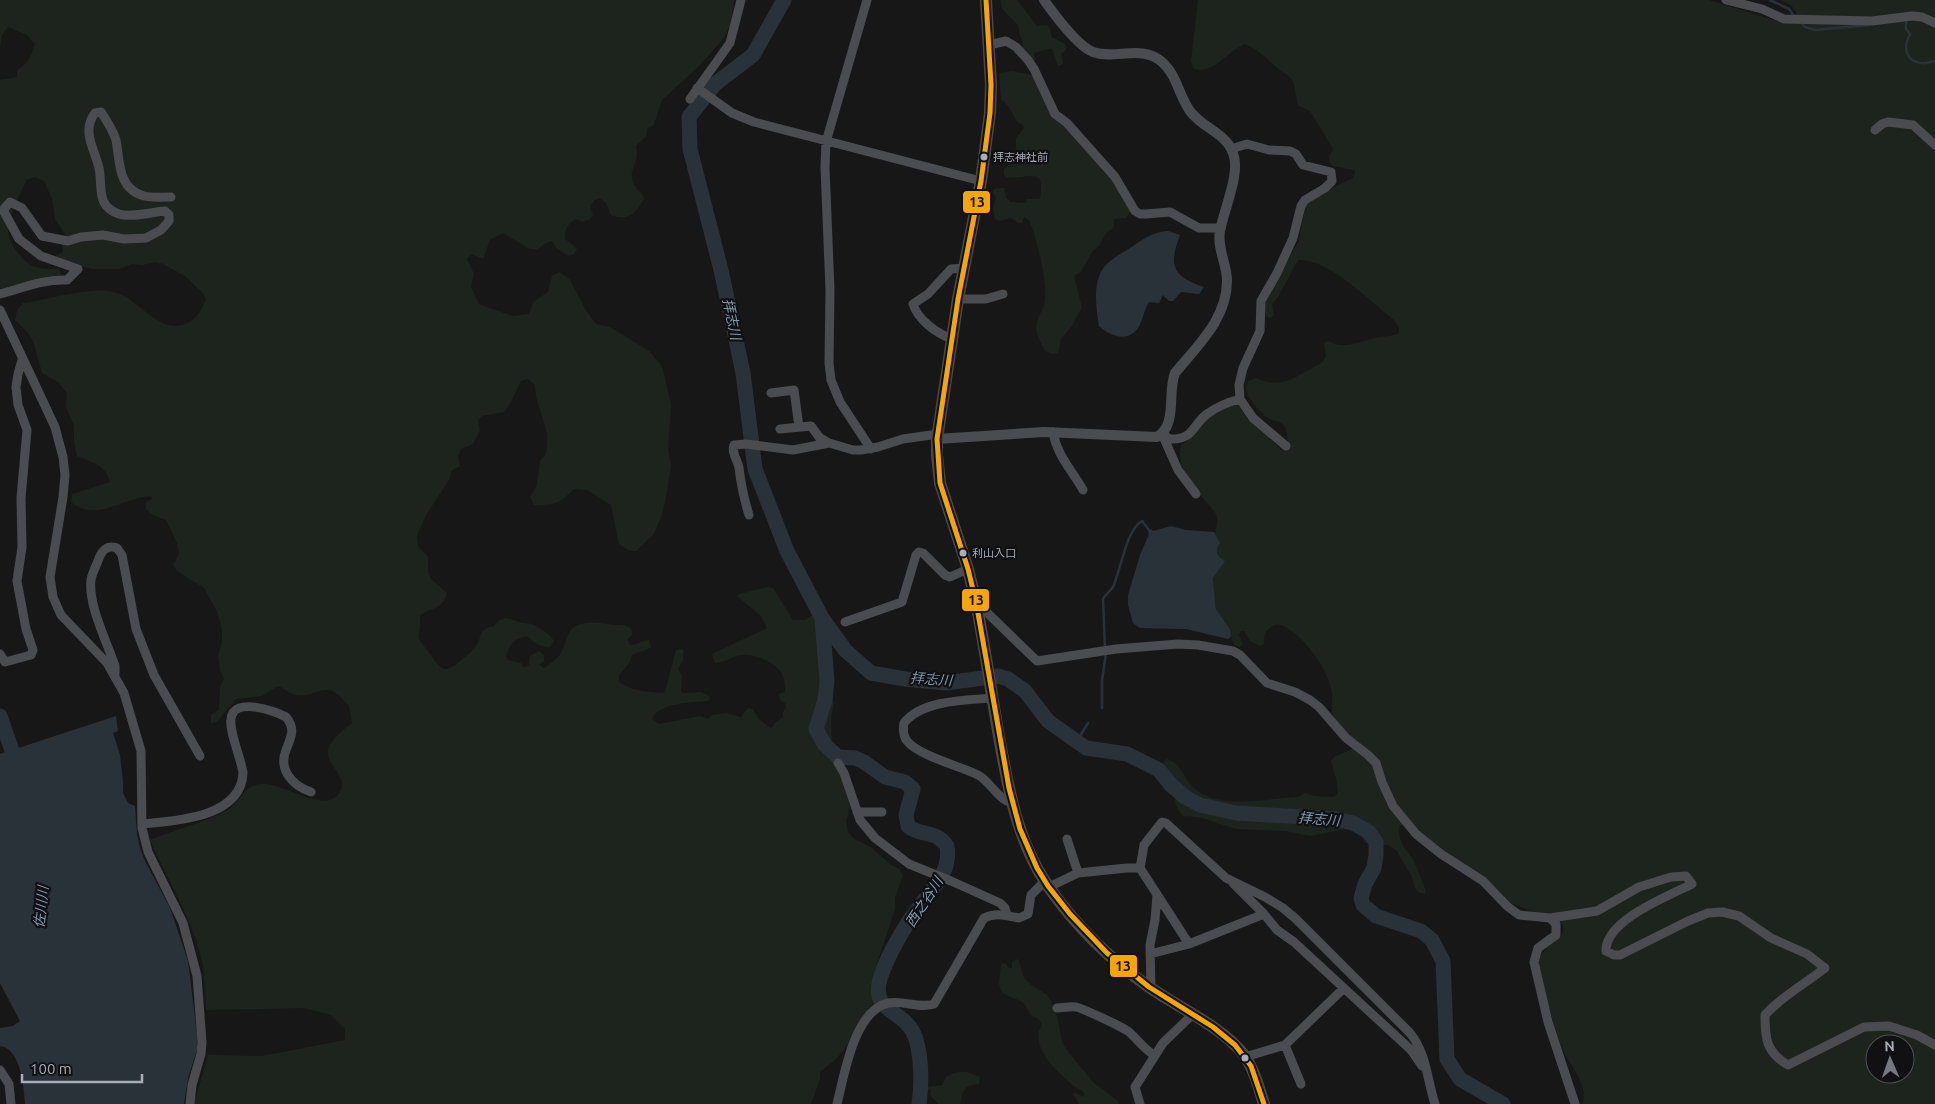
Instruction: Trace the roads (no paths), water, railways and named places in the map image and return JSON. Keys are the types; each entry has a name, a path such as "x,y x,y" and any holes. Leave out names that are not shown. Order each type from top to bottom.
{"main road":[{"path":"986,0 991,85 990,113 980,181 958,299 938,436 937,455 940,483 968,570 976,602 1011,802 1028,849 1047,884 1061,903 1106,952 1151,988 1232,1042 1245,1057 1252,1070 1264,1104"}],"street":[{"path":"690,98 730,43 741,0"},
{"path":"867,0 826,142 826,220 830,290 829,363 831,380 840,402 872,448"},
{"path":"780,429 811,426 819,437 829,443 853,450 872,448 902,439 1031,432 1150,438 1162,434 1169,423 1172,381 1175,373 1216,323 1222,310 1227,288 1227,277 1220,242 1221,228 1236,169 1231,149 1221,136 1197,119 1189,110 1175,80 1162,62 1146,54 1102,54 1092,52 1078,41 1044,0"},
{"path":"1726,0 1762,9 1784,19 1872,21 1922,16 1935,23"},
{"path":"989,45 1006,41 1016,47 1028,60 1055,114 1067,124 1116,177 1135,211 1140,214 1174,213 1199,228 1221,228"},
{"path":"698,89 732,113 754,122 980,181"},
{"path":"0,294 36,282 54,279 67,280 78,269 41,256 19,239 3,210 10,202 22,208 42,236 68,241 103,234 124,239 146,238 161,230 169,221 169,215 165,211 120,214 106,206 101,195 99,168 91,146 90,120 95,113 101,112 111,128 116,140 119,169 124,180 131,188 145,197 171,198"},
{"path":"1875,130 1888,122 1913,125 1935,145"},
{"path":"1231,149 1247,144 1270,150 1290,151 1296,154 1303,165 1326,170 1331,172 1332,176 1330,184 1305,200 1301,206 1293,238 1277,274 1261,301 1260,332 1243,368 1239,385 1240,399 1253,418 1286,446"},
{"path":"952,339 926,323 919,316 913,304 928,294 951,269 964,268"},
{"path":"958,299 986,299 1003,294"},
{"path":"0,310 55,427 63,457 65,475 63,497 50,577 53,597 67,624 106,663 115,675 130,708 141,751 142,824 148,852 182,923 197,976 202,1042 201,1054 192,1085 190,1104"},
{"path":"0,654 3,660 10,662 31,655 33,650 26,629 17,581 22,547 21,498 27,430 18,405 16,387 22,360"},
{"path":"776,390 794,390 799,428"},
{"path":"1162,434 1170,439 1189,435 1207,414 1221,405 1240,399"},
{"path":"1053,432 1057,449 1066,466 1075,475 1083,490"},
{"path":"1162,434 1178,470 1196,494"},
{"path":"749,515 733,448 734,445 746,444 793,450 829,443"},
{"path":"115,675 115,666 96,611 91,589 92,578 101,553 106,548 112,546 117,548 122,555 136,629 154,676 200,756"},
{"path":"844,622 902,602 916,555 919,552 923,553 945,575 950,577 968,570"},
{"path":"976,602 1037,661 1116,649 1178,644 1212,647 1233,651 1240,655 1268,683 1295,692 1310,700 1346,738 1376,763 1393,806 1416,834 1441,854 1472,873 1519,915 1550,918 1597,911 1639,887 1671,877 1686,876 1692,884 1637,912 1614,930 1606,944 1606,950 1614,956 1620,955 1688,920 1708,913 1722,912 1739,916 1771,938 1807,954 1825,968 1811,980 1786,996 1765,1015 1765,1032 1768,1047 1777,1058 1788,1065 1864,1028 1889,1026 1916,1035 1935,1045"},
{"path":"992,692 922,709 914,713 904,723 904,736 907,741 920,750 979,776 990,784 1002,799 1011,802"},
{"path":"142,824 172,822 192,817 213,811 230,801 243,781 243,773 230,721 234,712 244,706 255,707 286,717 293,728 284,757 285,771 295,784 311,792"},
{"path":"838,763 844,773 857,812 865,827 893,854 909,864 951,880 1000,903 1005,908 1007,915"},
{"path":"857,812 882,812"},
{"path":"1189,944 1140,868 1144,845 1162,822 1166,823 1232,881 1283,908 1390,1013 1417,1042 1422,1053 1435,1104"},
{"path":"1067,839 1078,873"},
{"path":"837,1104 857,1034 868,1017 883,1006 900,1003 928,1006 934,1004 960,962 980,923 990,916 1007,915 1019,918 1028,914 1031,895 1047,884 1078,873 1140,868"},
{"path":"1232,881 1234,886 1264,914 1277,930 1294,942 1411,1050 1427,1077"},
{"path":"1151,988 1150,945 1157,895"},
{"path":"1150,954 1189,944 1264,914"},
{"path":"1550,918 1556,924 1556,935 1538,948 1534,962 1548,1022 1575,1104"},
{"path":"1245,1057 1256,1052 1285,1045 1344,988"},
{"path":"1057,1008 1074,1007 1082,1009 1117,1024 1127,1030 1146,1051 1154,1055"},
{"path":"1140,1104 1135,1087 1163,1043 1192,1015"},
{"path":"1285,1045 1301,1084"},
{"path":"0,1070 9,1084 11,1104"}],"water":[{"path":"1168,231 1180,235 1174,255 1176,269 1185,279 1204,287 1199,294 1181,292 1173,301 1169,301 1163,295 1159,303 1149,302 1141,322 1134,333 1124,337 1108,333 1099,326 1097,311 1096,295 1101,272 1111,260 1141,240 1153,234"},
{"path":"1171,526 1186,530 1214,532 1220,543 1217,553 1225,561 1213,578 1215,603 1216,609 1230,629 1231,637 1228,639 1186,629 1140,628 1133,623 1128,605 1128,595 1140,555 1149,534 1148,531"},
{"path":"116,716 118,731 113,733 120,755 123,793 128,803 135,806 140,848 170,908 188,961 197,1034 197,1050 188,1078 184,1104 25,1104 24,1088 17,1061 7,1048 0,1046 0,1028 13,1026 20,1021 0,983 0,754"}],"waterway":[{"name":"拝志川","path":"784,0 753,55 715,84 689,117 690,149 721,270 743,373 755,469 787,551 822,618 845,650 871,673 946,683 998,676 1008,679 1025,691 1048,721 1086,748 1127,754 1159,770 1171,785 1185,797 1200,805 1236,813 1336,819 1353,823 1369,832 1376,842 1376,855 1374,868 1365,884 1361,898 1363,905 1376,916 1421,931 1432,940 1443,961 1447,1059 1460,1079 1503,1104"},
{"path":"1770,0 1789,9 1794,16"},
{"path":"1906,20 1906,29 1910,34 1906,48 1910,58 1921,63 1935,61"},
{"path":"1800,21 1805,27 1815,30 1869,25"},
{"path":"1105,648 1103,599 1113,587 1128,541 1136,526 1142,521 1149,530"},
{"name":"西之谷川","path":"822,618 827,681 825,700 816,729 825,745 838,757 855,758 885,777 905,782 913,789 906,815 908,826 938,837 947,846 948,855 944,871 897,941 883,971 878,990 883,1004 908,1024 916,1039 921,1087 919,1104"},
{"path":"1102,708 1102,681 1106,653"},
{"name":"佐川川","path":"0,716 18,768"},
{"path":"1077,741 1088,723"}],"place":[{"name":"拝志神社前","path":"984,157"},
{"name":"利山入口","path":"963,553"}]}
